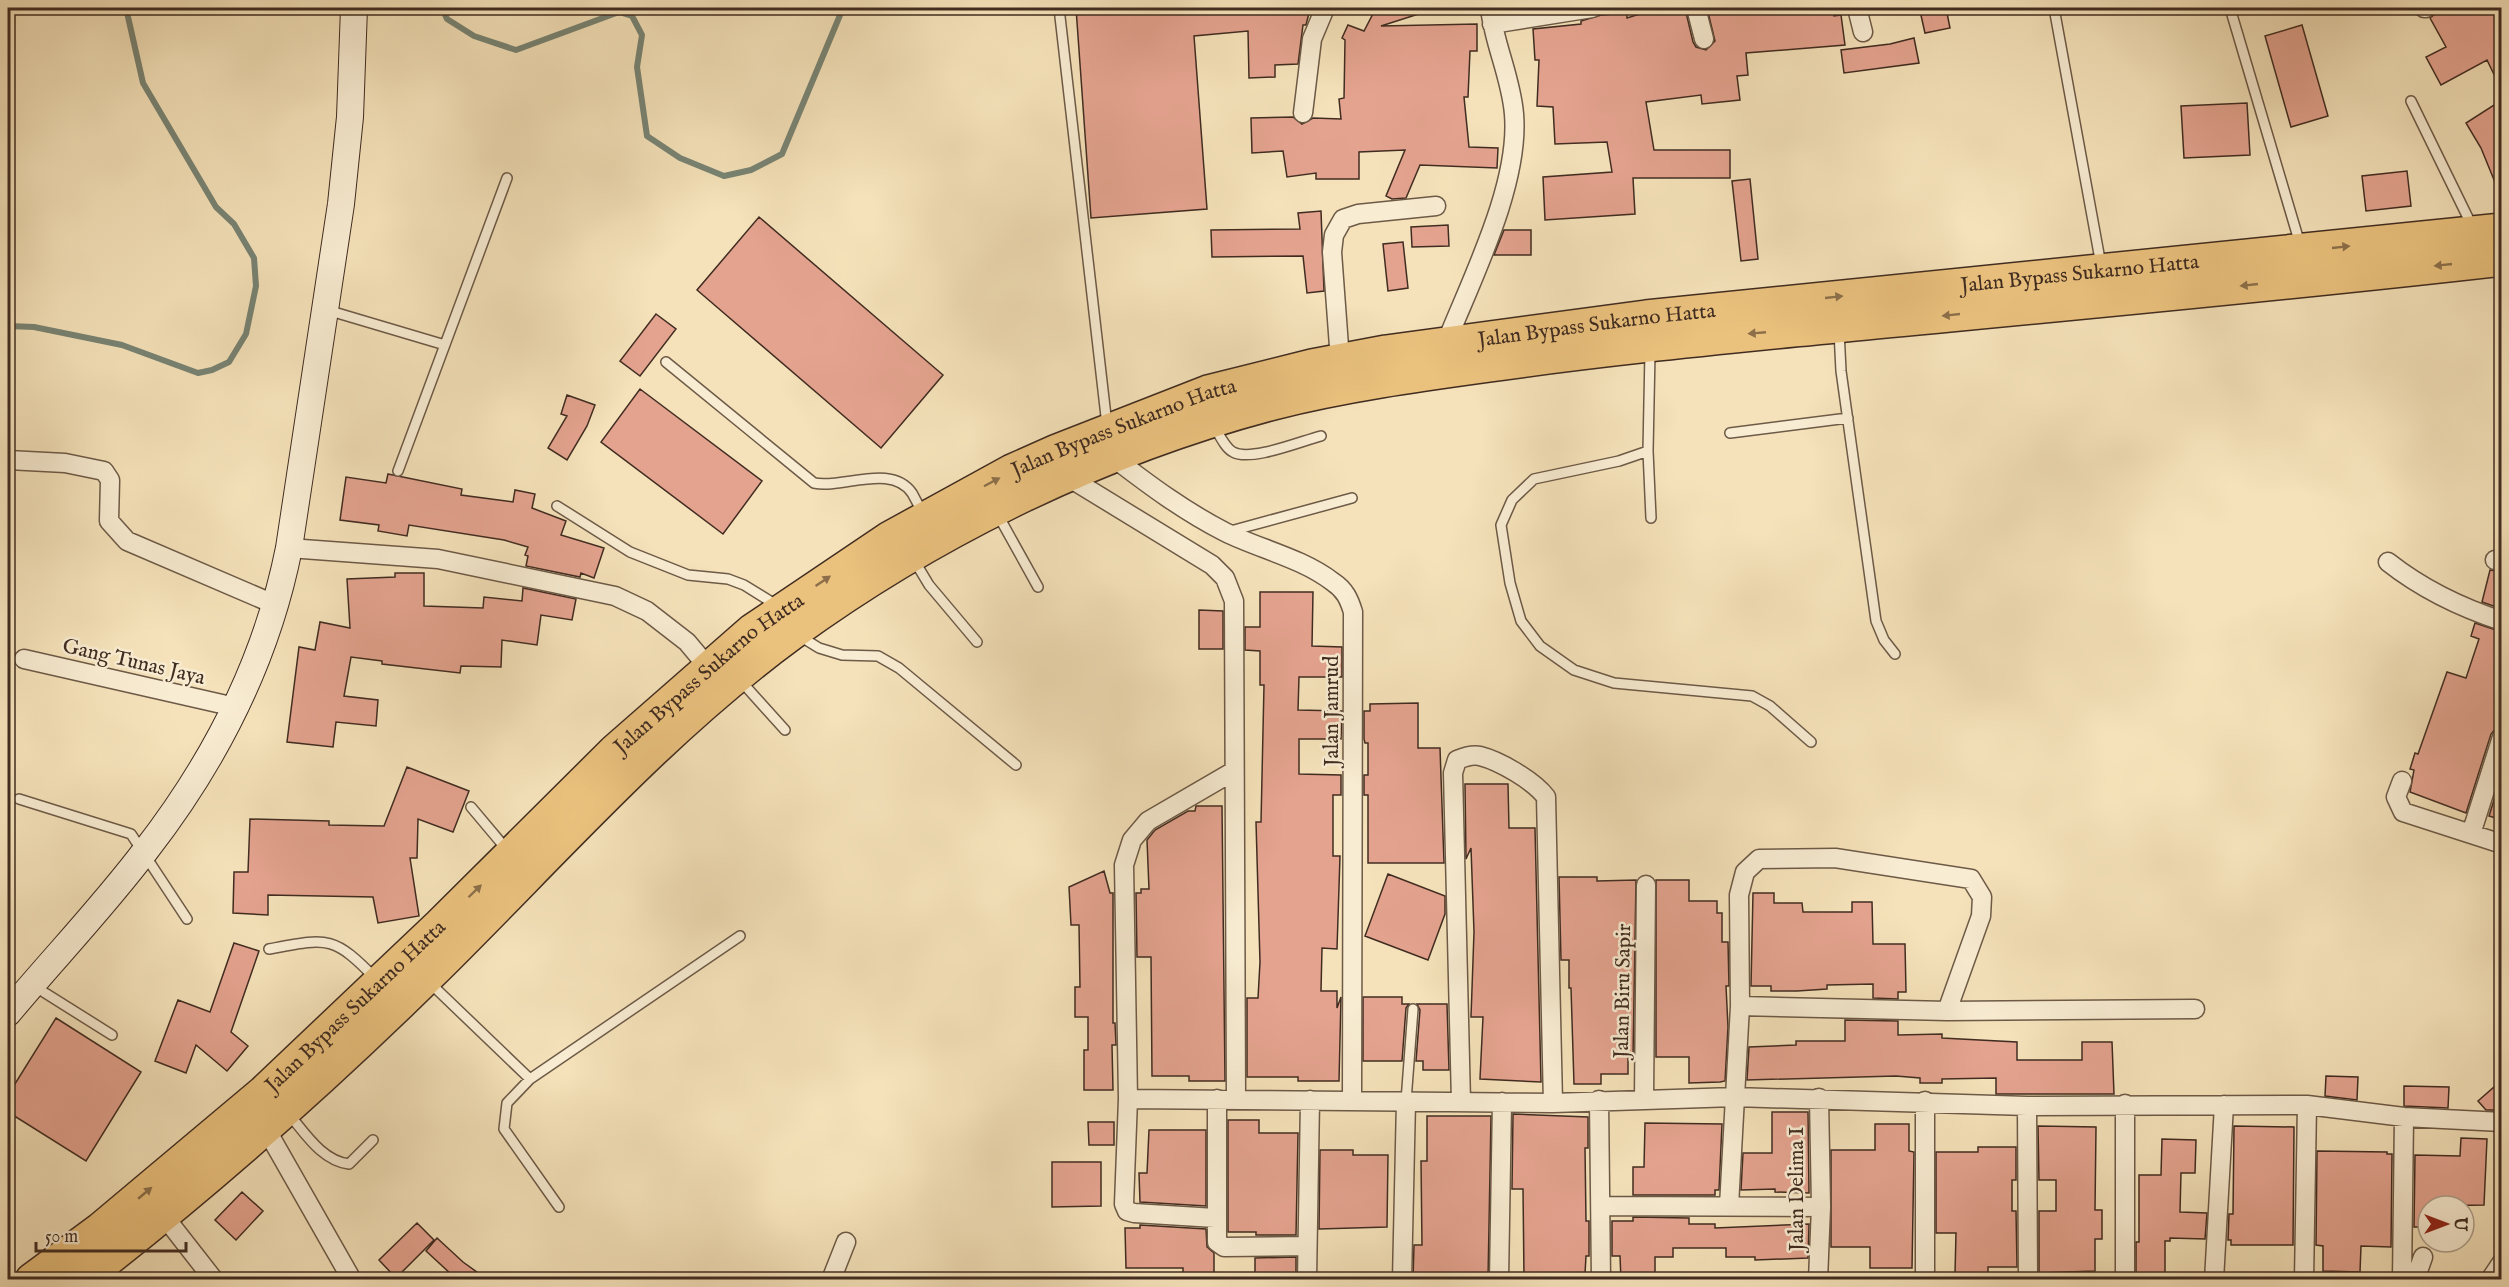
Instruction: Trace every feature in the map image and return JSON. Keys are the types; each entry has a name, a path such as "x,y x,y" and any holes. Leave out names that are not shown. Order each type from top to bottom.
{"highway":[{"name":"Jalan Bypass Sukarno Hatta","path":"2041,291 2102,269 2488,232"},
{"name":"Jalan Bypass Sukarno Hatta","path":"788,620 995,510 1068,477 1110,444 1208,392 1340,360 1446,343 1646,317 1983,296 2502,259"},
{"name":"Jalan Bypass Sukarno Hatta","path":"32,1280 101,1229 254,1101 389,993 426,978 449,936 512,855 615,751 788,620 833,574 926,517 1012,471 1312,394 1372,383 1650,343 1838,326 1983,296"},
{"name":"Jalan Bypass Sukarno Hatta","path":"81,1280 164,1216 276,1120 389,993 629,772 722,671"}],"main road":[{"path":"16,999 145,852 195,780 254,668 276,605 289,548 347,152 354,8"}],"street":[{"path":"1303,113 1312,39 1325,8"},
{"path":"1446,343 1500,206 1511,164 1515,115 1507,69 1491,16 1592,8"},
{"path":"1696,8 1704,39"},
{"path":"1857,8 1863,32"},
{"path":"1340,360 1332,252 1334,235 1343,219 1358,214 1436,206"},
{"name":"Jalan Jamrud","path":"1110,444 1169,501 1225,532 1333,581 1347,595 1353,612 1352,1101"},
{"path":"8,460 65,463 104,471 110,480 109,520 127,541 276,605"},
{"path":"1068,477 1212,565 1226,578 1234,602 1236,626 1234,771 1236,1099"},
{"path":"289,548 438,559 615,596 646,611 722,671"},
{"path":"2388,562 2405,575 2465,609 2502,621"},
{"name":"Gang Tunas Jaya","path":"24,659 235,707"},
{"path":"2471,834 2502,737"},
{"path":"1461,1102 1453,773 1457,760 1466,756 1480,756 1536,784 1546,797 1552,1103"},
{"path":"1215,1218 1127,1211 1124,1204 1128,1099 1124,865 1132,840 1148,821 1234,771"},
{"path":"2402,781 2396,796 2403,812 2502,844"},
{"path":"1729,1206 1740,1006 1739,895 1744,872 1759,859 1835,858 1971,879 1982,897 1981,916 1947,1011"},
{"name":"Jalan Biru Sapir","path":"1644,1098 1646,885"},
{"path":"1740,1006 1947,1011 2195,1009"},
{"path":"1128,1099 1552,1103 1644,1098 1735,1097 1925,1101 2027,1106 2307,1105 2404,1117 2502,1122"},
{"name":"Jalan Delima I","path":"1818,1280 1821,1207 1819,1098"},
{"path":"1216,1099 1215,1218 1217,1242 1224,1247 1307,1246"},
{"path":"1307,1280 1310,1100"},
{"path":"1599,1100 1602,1206 1601,1280"},
{"path":"1402,1280 1406,1101"},
{"path":"1925,1101 1925,1280"},
{"path":"1499,1280 1502,1102"},
{"path":"2125,1104 2125,1280"},
{"path":"2214,1280 2224,1105"},
{"path":"2304,1280 2307,1105"},
{"path":"2027,1106 2028,1280"},
{"path":"2402,1280 2404,1117"},
{"path":"276,1120 352,1280"},
{"path":"1602,1206 1821,1207"},
{"path":"164,1216 214,1280"},
{"path":"831,1280 846,1242"},
{"path":"2415,1280 2422,1257"},
{"path":"2490,1280 2502,1262"}],"lane":[{"path":"1059,8 1110,444"},
{"path":"2054,8 2102,269"},
{"path":"2230,8 2302,251"},
{"path":"2411,101 2488,232"},
{"path":"398,471 507,178"},
{"path":"324,310 445,345"},
{"path":"1838,326 1848,418 1876,621 1884,640 1894,654"},
{"path":"1650,343 1652,386 1648,451 1651,518"},
{"path":"666,362 814,483 829,486 868,478 888,478 911,491 926,517"},
{"path":"1730,433 1848,418"},
{"path":"1211,421 1230,452 1239,454 1252,455 1321,436"},
{"path":"1648,451 1619,461 1534,479 1512,500 1501,525 1510,583 1521,621 1540,646 1574,670 1614,683 1752,696 1770,706 1811,742"},
{"path":"1225,532 1352,498"},
{"path":"557,506 630,552 688,575 728,579 744,585 819,648 842,655 878,656 899,669 1016,765"},
{"path":"995,510 1038,587"},
{"path":"911,555 929,585 977,642"},
{"path":"722,671 785,730"},
{"path":"19,799 131,834 187,919"},
{"path":"471,807 512,855"},
{"path":"559,1207 504,1129 507,1103 530,1079 740,936"},
{"path":"269,949 316,940 333,943 354,956 389,993"},
{"path":"426,978 459,1014 530,1079"},
{"path":"16,999 112,1035"},
{"path":"1406,1101 1413,1009"},
{"path":"276,1120 314,1144 336,1163 349,1164 373,1140"}],"building":[{"path":"1076,8 1275,8 1275,11 1310,9 1306,25 1303,25 1298,64 1275,65 1275,77 1249,78 1248,31 1194,36 1207,209 1091,218"},
{"path":"1376,8 1427,8 1428,11 1381,26 1477,24 1477,51 1470,51 1468,97 1464,97 1469,147 1498,148 1497,168 1420,165 1406,198 1392,199 1386,196 1405,150 1359,152 1359,179 1316,179 1316,173 1287,177 1283,151 1252,153 1251,118 1293,117 1302,124 1313,118 1341,119 1339,99 1344,98 1345,40 1342,38 1348,25 1364,31"},
{"path":"1659,8 1685,8 1693,42 1696,47 1706,50 1715,41 1707,8 1833,8 1834,16 1841,15 1845,45 1746,53 1748,75 1737,76 1740,100 1702,104 1701,95 1646,102 1654,150 1730,150 1730,178 1633,178 1635,214 1545,220 1543,177 1612,172 1607,142 1555,144 1553,107 1537,106 1539,60 1535,60 1533,29 1581,24 1581,21 1601,15 1627,13 1627,18"},
{"path":"1946,8 1950,28 1925,33 1920,11"},
{"path":"2437,8 2502,8 2502,91 2487,60 2441,85 2426,57 2446,47 2430,18 2435,14"},
{"path":"2302,25 2328,116 2291,127 2265,36"},
{"path":"1914,38 1919,63 1844,73 1841,50 1890,44"},
{"path":"2247,103 2250,155 2184,158 2181,106"},
{"path":"2494,105 2502,118 2501,197 2481,148 2466,123"},
{"path":"2407,171 2411,206 2366,211 2362,176"},
{"path":"1750,179 1758,259 1741,261 1732,181"},
{"path":"1321,211 1324,291 1307,293 1303,256 1212,257 1211,230 1300,229 1298,213"},
{"path":"759,217 943,375 881,448 697,290"},
{"path":"1448,225 1449,246 1412,247 1411,227"},
{"path":"1504,230 1531,230 1531,255 1494,255"},
{"path":"1403,242 1408,288 1388,291 1383,244"},
{"path":"656,314 676,329 640,376 620,361"},
{"path":"640,389 762,481 723,534 601,442"},
{"path":"567,395 595,405 587,426 567,460 548,448 567,416 561,414"},
{"path":"388,474 462,489 461,495 513,502 515,490 535,494 532,508 566,521 561,535 604,548 594,578 581,573 580,577 526,566 528,556 525,555 528,547 504,540 409,525 407,536 378,531 379,525 340,520 346,477 386,483"},
{"path":"2490,570 2502,572 2502,609 2482,602"},
{"path":"395,573 424,573 424,606 483,608 484,597 522,601 523,588 576,599 572,620 541,615 537,645 502,640 501,667 461,666 460,673 382,664 382,661 351,657 344,696 378,700 376,726 336,722 333,747 287,742 299,647 315,650 320,622 350,628 347,579 395,577"},
{"path":"1260,592 1313,592 1312,646 1342,647 1342,677 1299,677 1298,710 1342,711 1341,739 1299,739 1299,774 1341,775 1341,795 1333,795 1333,856 1340,856 1337,949 1322,948 1321,991 1337,991 1337,1008 1341,997 1339,1081 1298,1081 1298,1077 1247,1077 1247,998 1258,998 1260,962 1256,822 1261,822 1264,685 1260,685 1260,651 1245,650 1245,627 1260,627"},
{"path":"1199,610 1223,611 1223,649 1199,649"},
{"path":"2475,623 2502,632 2502,721 2491,734 2466,813 2410,792 2414,770 2410,769 2415,753 2418,754 2447,672 2466,678 2479,639 2471,636"},
{"path":"1418,703 1418,748 1440,748 1444,863 1368,863 1368,795 1364,795 1364,775 1368,775 1368,743 1365,743 1364,739 1364,711 1370,711 1370,704"},
{"path":"407,767 469,791 453,832 418,819 417,858 410,858 419,916 378,923 373,897 268,895 268,915 233,913 234,872 248,872 250,819 329,821 329,825 384,826"},
{"path":"2500,781 2502,781 2502,820 2489,816"},
{"path":"1465,784 1508,784 1509,828 1535,828 1541,1082 1480,1079 1483,1017 1471,1017 1474,932 1471,848 1466,859"},
{"path":"1196,806 1222,806 1225,1081 1189,1081 1189,1076 1152,1076 1151,957 1137,957 1136,893 1141,893 1141,889 1149,889 1147,840 1155,830 1188,811 1195,811"},
{"path":"1104,871 1110,893 1113,893 1113,1023 1115,1023 1116,1045 1112,1045 1113,1090 1084,1090 1084,1050 1088,1050 1088,1017 1075,1017 1075,987 1080,987 1079,925 1071,925 1069,887"},
{"path":"1388,874 1445,896 1445,914 1428,960 1365,936"},
{"path":"1559,877 1597,877 1597,881 1636,880 1633,1057 1628,1057 1628,1074 1601,1074 1601,1084 1574,1084 1569,960 1561,960"},
{"path":"1656,880 1689,880 1689,901 1717,901 1717,913 1722,913 1722,942 1728,942 1729,986 1726,986 1728,1027 1725,1081 1689,1083 1689,1057 1656,1057"},
{"path":"1753,893 1774,893 1774,903 1802,903 1803,912 1852,912 1852,902 1872,902 1873,944 1905,944 1906,992 1898,992 1898,999 1873,998 1873,984 1827,985 1827,989 1797,991 1771,991 1771,986 1751,986"},
{"path":"234,943 259,951 231,1032 248,1046 227,1071 196,1045 186,1073 155,1061 178,1000 210,1012"},
{"path":"1363,997 1402,997 1402,1004 1409,1004 1406,1008 1402,1061 1363,1061"},
{"path":"1417,1004 1447,1004 1449,1070 1423,1070 1423,1061 1416,1061 1420,1010"},
{"path":"56,1018 141,1072 86,1161 8,1112 8,1095"},
{"path":"1845,1020 1898,1021 1898,1035 1942,1034 1942,1038 2017,1042 2017,1060 2082,1060 2082,1042 2112,1042 2114,1094 1996,1094 1996,1078 1942,1079 1942,1083 1920,1083 1920,1078 1896,1076 1747,1080 1749,1047 1796,1045 1796,1041 1845,1041"},
{"path":"2326,1076 2358,1077 2357,1100 2325,1096"},
{"path":"2502,1080 2502,1105 2496,1110 2486,1110 2478,1101"},
{"path":"2404,1086 2449,1087 2448,1108 2404,1106"},
{"path":"1772,1112 1808,1112 1809,1193 1775,1192 1775,1189 1741,1190 1743,1153 1772,1153"},
{"path":"1513,1114 1588,1117 1588,1148 1585,1148 1589,1256 1586,1256 1585,1274 1524,1277 1523,1189 1512,1189"},
{"path":"1427,1116 1491,1116 1488,1280 1413,1280 1414,1245 1422,1245 1421,1161 1427,1161"},
{"path":"1228,1120 1259,1120 1259,1133 1298,1133 1296,1235 1228,1232"},
{"path":"1088,1122 1114,1122 1114,1145 1089,1145"},
{"path":"1645,1123 1722,1124 1719,1190 1715,1190 1715,1195 1633,1195 1633,1167 1644,1167"},
{"path":"1875,1124 1909,1124 1909,1151 1914,1152 1912,1268 1870,1268 1870,1247 1831,1247 1831,1150 1875,1150"},
{"path":"2038,1126 2096,1127 2095,1210 2102,1210 2102,1239 2095,1239 2095,1271 2039,1273 2039,1211 2056,1211 2056,1180 2039,1180"},
{"path":"2234,1126 2294,1127 2293,1245 2231,1245 2231,1240 2228,1240 2229,1214 2233,1214"},
{"path":"1149,1130 1206,1130 1206,1206 1140,1202 1139,1173 1147,1173"},
{"path":"2461,1138 2487,1139 2484,1205 2476,1205 2476,1194 2416,1194 2416,1227 2414,1227 2415,1155 2460,1156"},
{"path":"2162,1139 2196,1140 2195,1173 2181,1173 2180,1212 2207,1213 2205,1239 2170,1238 2170,1241 2165,1241 2165,1275 2136,1275 2136,1242 2139,1242 2139,1175 2161,1175"},
{"path":"1978,1147 2016,1147 2016,1180 2012,1180 2012,1211 2016,1211 2017,1267 1988,1267 1988,1274 1955,1274 1956,1233 1936,1233 1936,1152 1978,1152"},
{"path":"1320,1150 1353,1150 1353,1155 1388,1155 1387,1227 1319,1229"},
{"path":"2317,1151 2392,1154 2391,1247 2361,1246 2360,1272 2323,1271 2323,1246 2316,1245"},
{"path":"1052,1162 1101,1162 1101,1206 1052,1207"},
{"path":"242,1192 263,1211 236,1240 215,1220"},
{"path":"1633,1217 1689,1218 1689,1224 1715,1224 1715,1228 1809,1224 1808,1258 1755,1260 1755,1257 1726,1257 1726,1248 1673,1248 1673,1257 1655,1257 1655,1280 1621,1280 1620,1256 1612,1256 1612,1221 1633,1221"},
{"path":"417,1223 434,1240 396,1278 379,1260"},
{"path":"1140,1225 1206,1229 1207,1247 1214,1253 1214,1275 1183,1275 1183,1268 1126,1268 1125,1228 1140,1228"},
{"path":"437,1238 463,1262 488,1280 449,1280 452,1275 426,1251"},
{"path":"1296,1257 1296,1280 1255,1277 1255,1258"}],"waterway":[{"path":"8,326 34,327 122,345 198,373 212,370 229,362 246,334 256,286 254,258 234,224 216,207 143,83 126,8"},
{"path":"442,8 447,19 474,36 516,50 619,12 632,16 642,35 637,67 647,136 680,158 724,176 751,170 782,154 843,8"}]}
